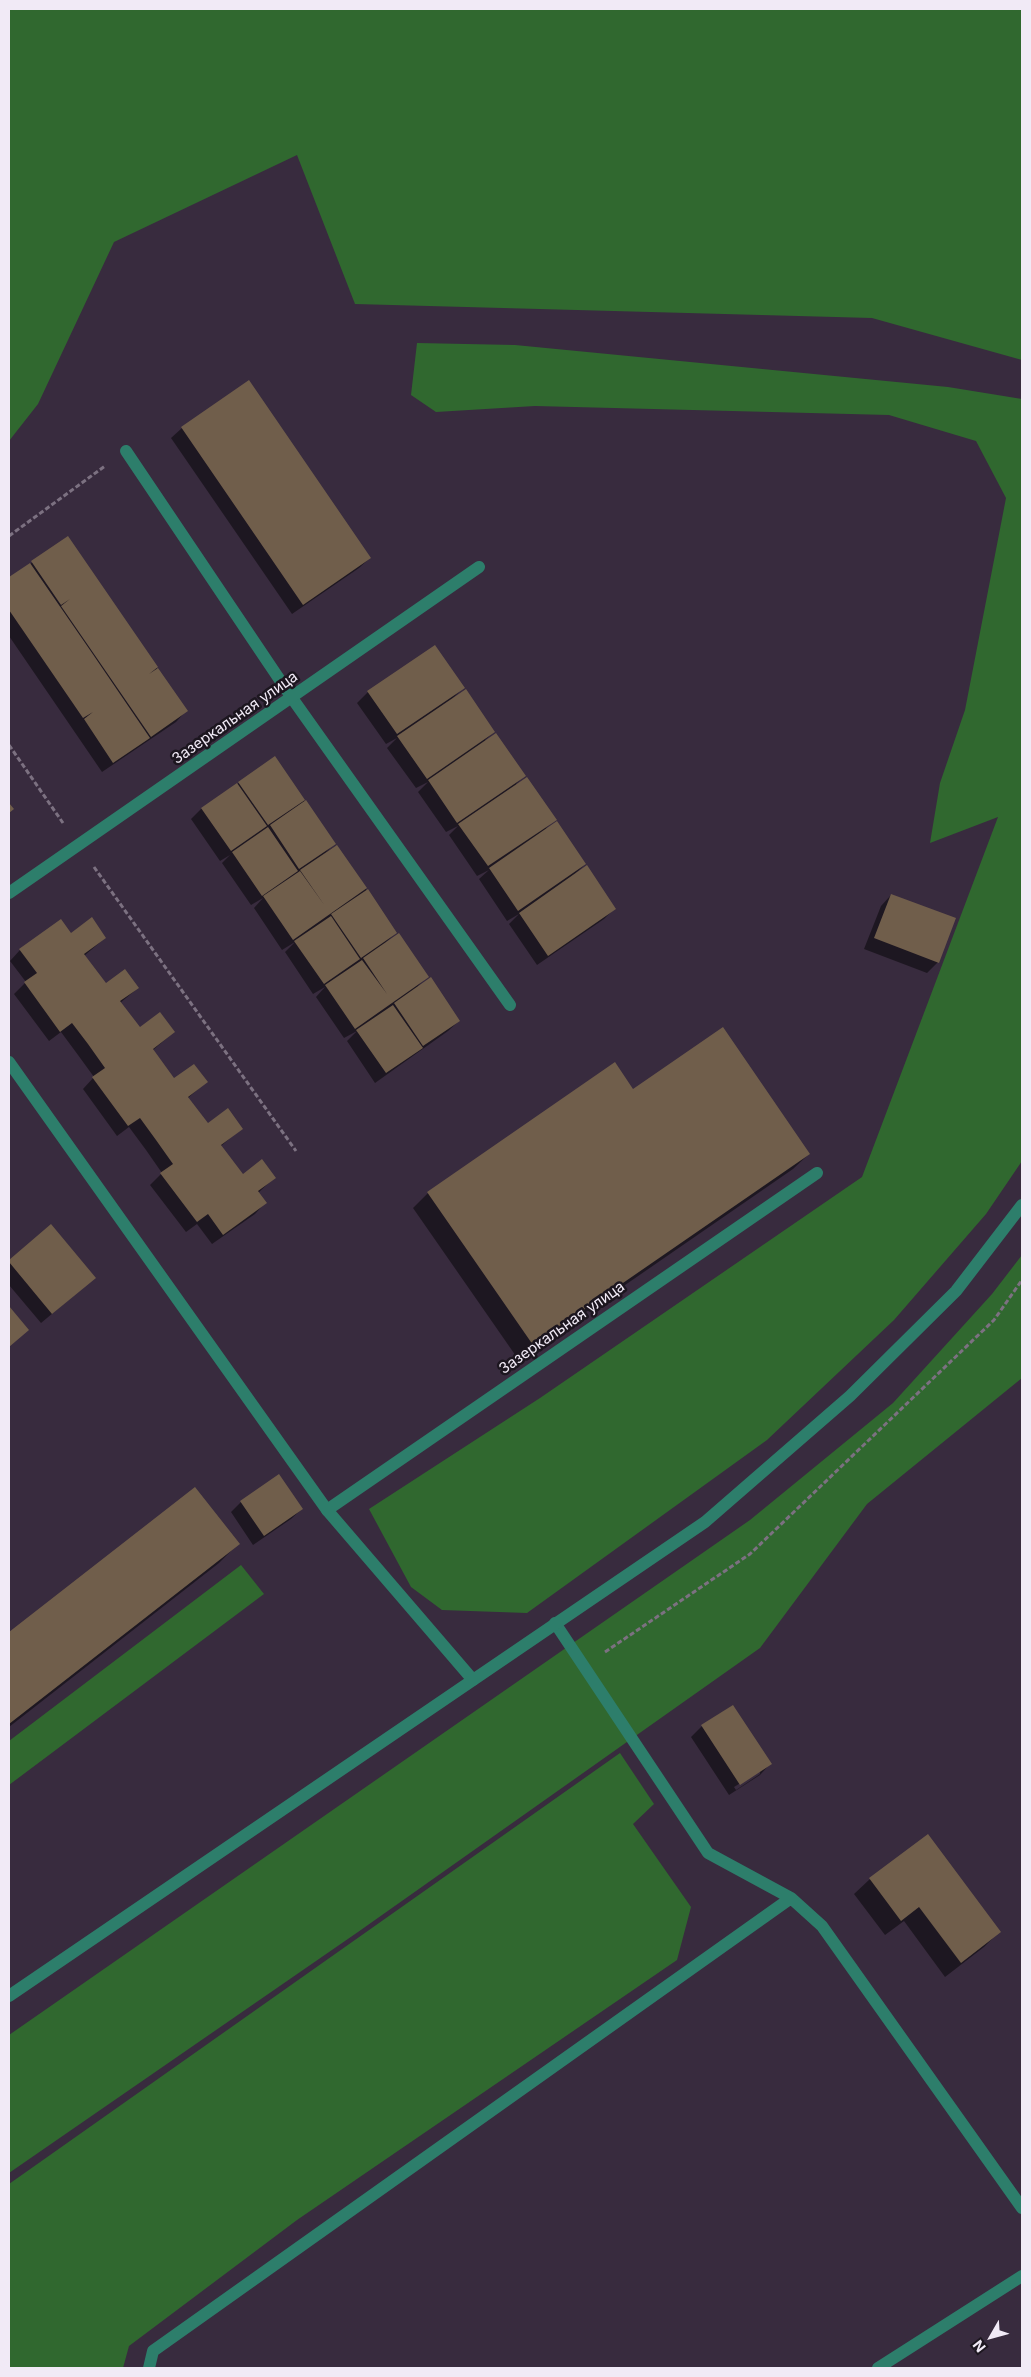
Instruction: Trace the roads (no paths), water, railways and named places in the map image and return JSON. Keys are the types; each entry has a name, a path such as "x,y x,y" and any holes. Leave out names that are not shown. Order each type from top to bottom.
{"street":[{"path":"126,451 292,698 510,1005"},
{"name":"Зазеркальная улица","path":"9,893 479,567"},
{"path":"9,1062 327,1510 472,1680"},
{"name":"Зазеркальная улица","path":"327,1510 817,1173"},
{"path":"9,1996 705,1522 850,1396 956,1291 1022,1205"},
{"path":"555,1624 708,1853 791,1898 822,1926 1022,2208"},
{"path":"149,2368 154,2351 791,1898"},
{"path":"878,2368 1022,2276"}]}
